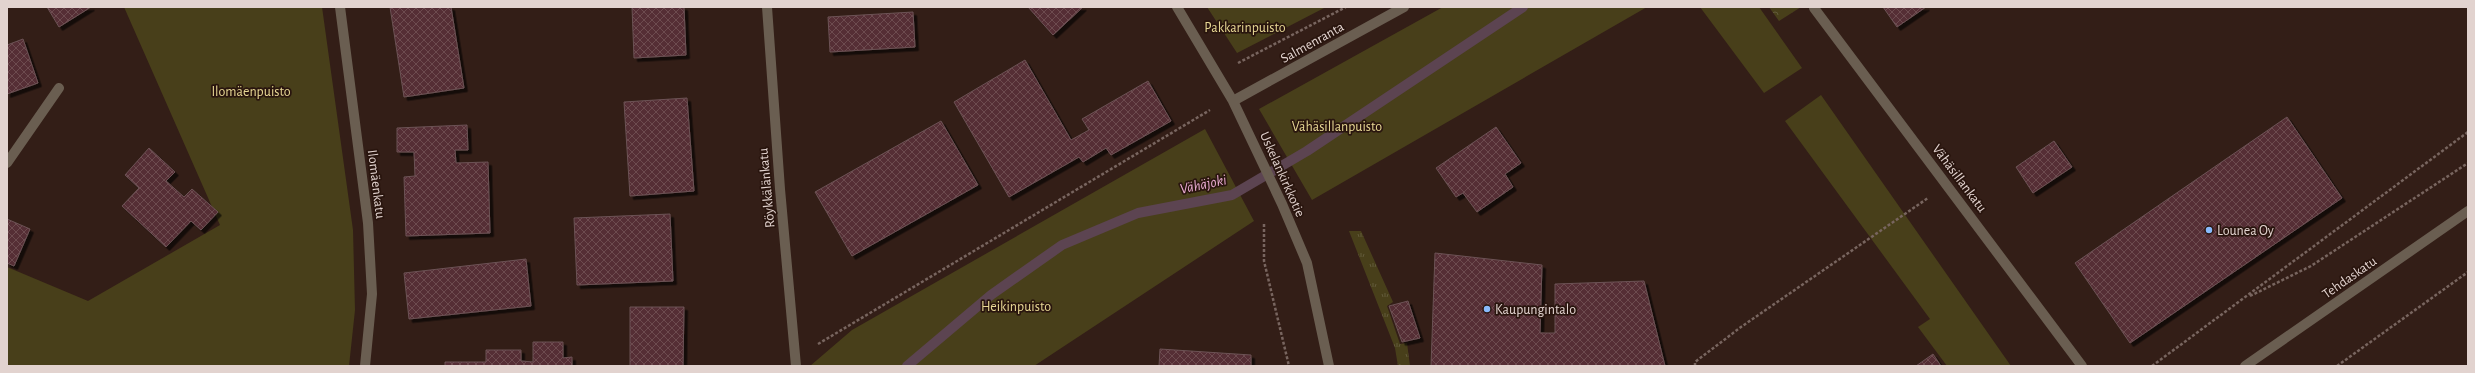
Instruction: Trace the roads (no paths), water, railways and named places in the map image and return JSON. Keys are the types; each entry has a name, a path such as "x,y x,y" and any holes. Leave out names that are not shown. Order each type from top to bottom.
{"street":[{"name":"Ilomäenkatu","path":"340,7 368,223 372,294 365,366"},
{"name":"Röykkälänkatu","path":"767,7 780,196 796,366"},
{"name":"Uskelankirkkotie","path":"1177,7 1218,73 1251,136 1307,263 1329,366"},
{"name":"Salmenranta","path":"1233,101 1404,7"},
{"name":"Vähäsillankatu","path":"1814,8 2082,366"},
{"path":"7,162 59,88"},
{"name":"Tehdaskatu","path":"2246,366 2468,211"}],"waterway":[{"name":"Vähäjoki","path":"907,366 991,295 1062,245 1138,213 1232,195 1307,151 1523,7"}],"place":[{"name":"Lounea Oy","path":"2209,230"},
{"name":"Kaupungintalo","path":"1487,309"}],"park label":[{"name":"Pakkarinpuisto","path":"1245,27"},
{"name":"Ilomäenpuisto","path":"251,91"},
{"name":"Vähäsillanpuisto","path":"1337,126"},
{"name":"Heikinpuisto","path":"1016,306"}]}
